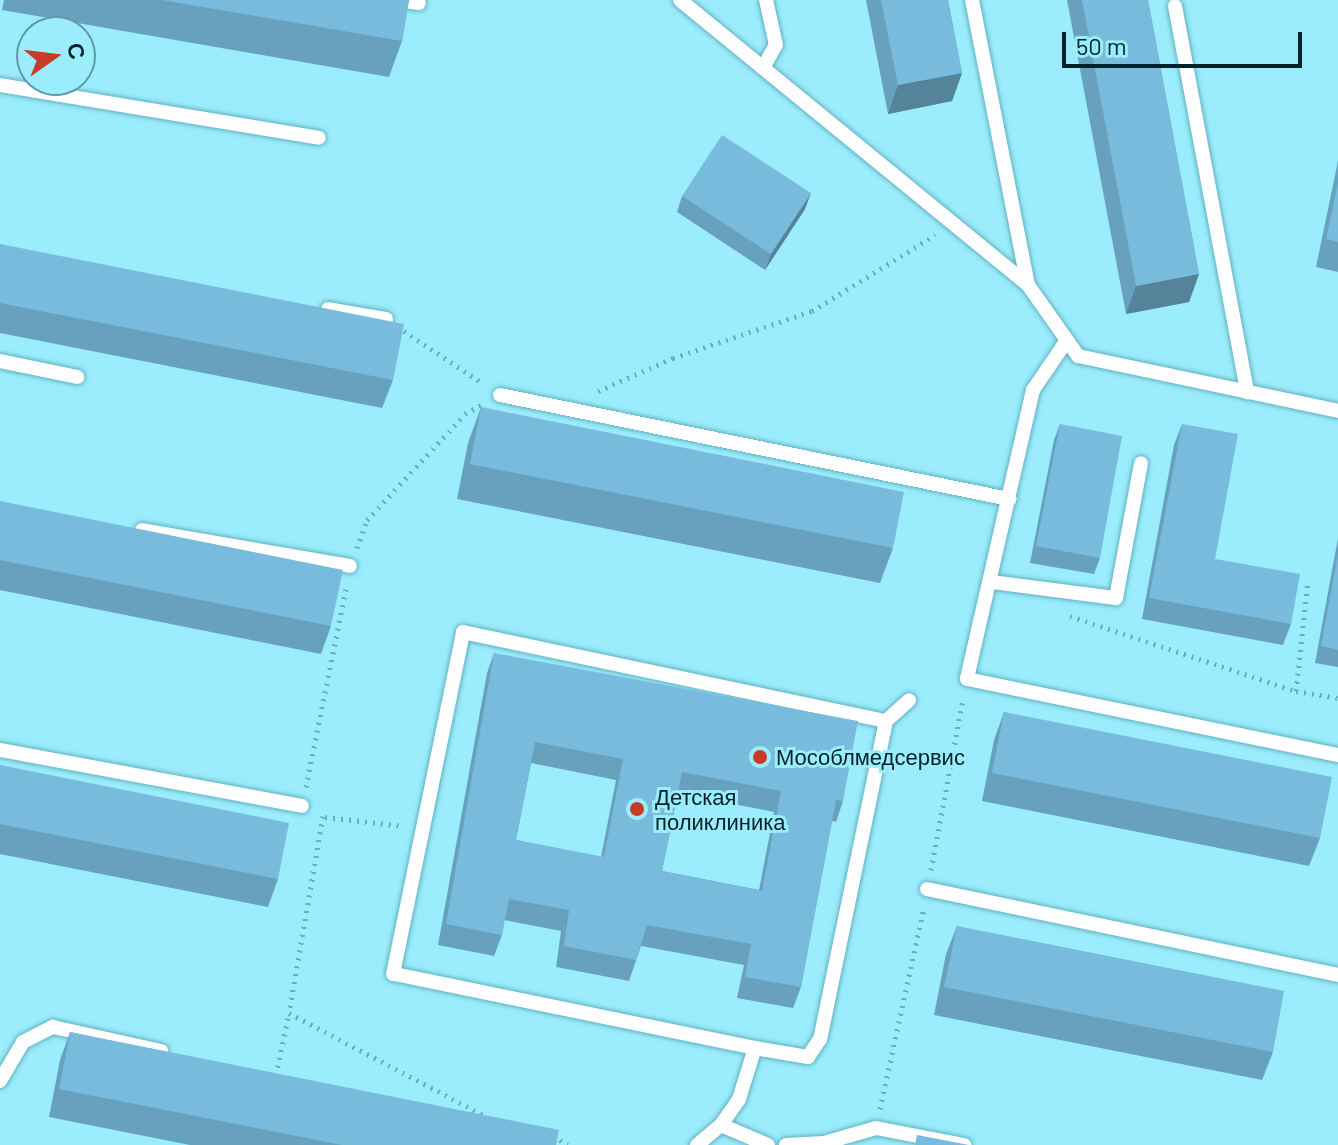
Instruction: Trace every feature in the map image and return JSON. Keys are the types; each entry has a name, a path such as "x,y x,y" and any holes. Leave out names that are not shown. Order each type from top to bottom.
{"lane":[{"path":"399,0 419,3"},
{"path":"680,0 1028,285 1065,343 1078,356 1338,411"},
{"path":"763,68 776,45 766,0"},
{"path":"972,0 1028,285"},
{"path":"1175,6 1247,392"},
{"path":"0,85 319,138"},
{"path":"309,306 386,319"},
{"path":"1065,343 1033,390 992,582 967,679 1338,755"},
{"path":"0,361 77,377"},
{"path":"500,395 1009,499"},
{"path":"992,582 1116,598 1141,463"},
{"path":"122,526 350,566"},
{"path":"886,721 463,632 393,974 808,1057 820,1039 886,721 909,700"},
{"path":"0,750 302,806"},
{"path":"927,889 1338,975"},
{"path":"0,1081 23,1042 53,1027 172,1053"},
{"path":"697,1145 721,1125 739,1099 755,1048"},
{"path":"721,1125 768,1145"},
{"path":"786,1145 824,1143 864,1128 964,1145"}],"path":[{"path":"562,407 673,358 812,311 953,224"},
{"path":"386,319 500,395 465,414 367,520 350,566 302,806 325,817 423,828"},
{"path":"1296,691 1308,581"},
{"path":"1062,592 1071,618 1296,691 1338,698"},
{"path":"276,1075 325,817"},
{"path":"289,1013 498,1123"},
{"path":"548,1134 568,1145"}],"building":[{"path":"162,0 409,0 402,41"},
{"path":"881,0 948,0 962,73 898,85"},
{"path":"1082,0 1148,0 1199,274 1136,286"},
{"path":"722,135 811,193 771,254 682,196"},
{"path":"1338,183 1338,242 1326,239"},
{"path":"0,244 404,324 393,380 0,303"},
{"path":"481,407 904,492 893,548 470,464"},
{"path":"1060,424 1122,436 1100,558 1036,546"},
{"path":"1182,424 1238,434 1215,559 1300,574 1291,624 1149,598"},
{"path":"0,501 343,570 331,626 0,560"},
{"path":"1338,554 1338,650 1321,646"},
{"path":"494,653 858,721 843,801 836,800 801,987 745,977 751,944 647,925 636,960 564,946 569,910 509,899 502,935 446,924","holes":["535,742 623,759 604,857 516,840","682,772 781,791 762,891 662,871"]},
{"path":"1004,712 1332,777 1320,838 992,773"},
{"path":"0,765 289,823 278,879 0,824"},
{"path":"957,926 1284,991 1273,1052 944,987"},
{"path":"70,1032 559,1130 556,1145 342,1145 59,1089"},
{"path":"917,1135 969,1145 915,1145"}],"place":[{"name":"Мособлмедсервис","path":"760,757"},
{"name":"Детская поликлиника","path":"637,809"}]}
